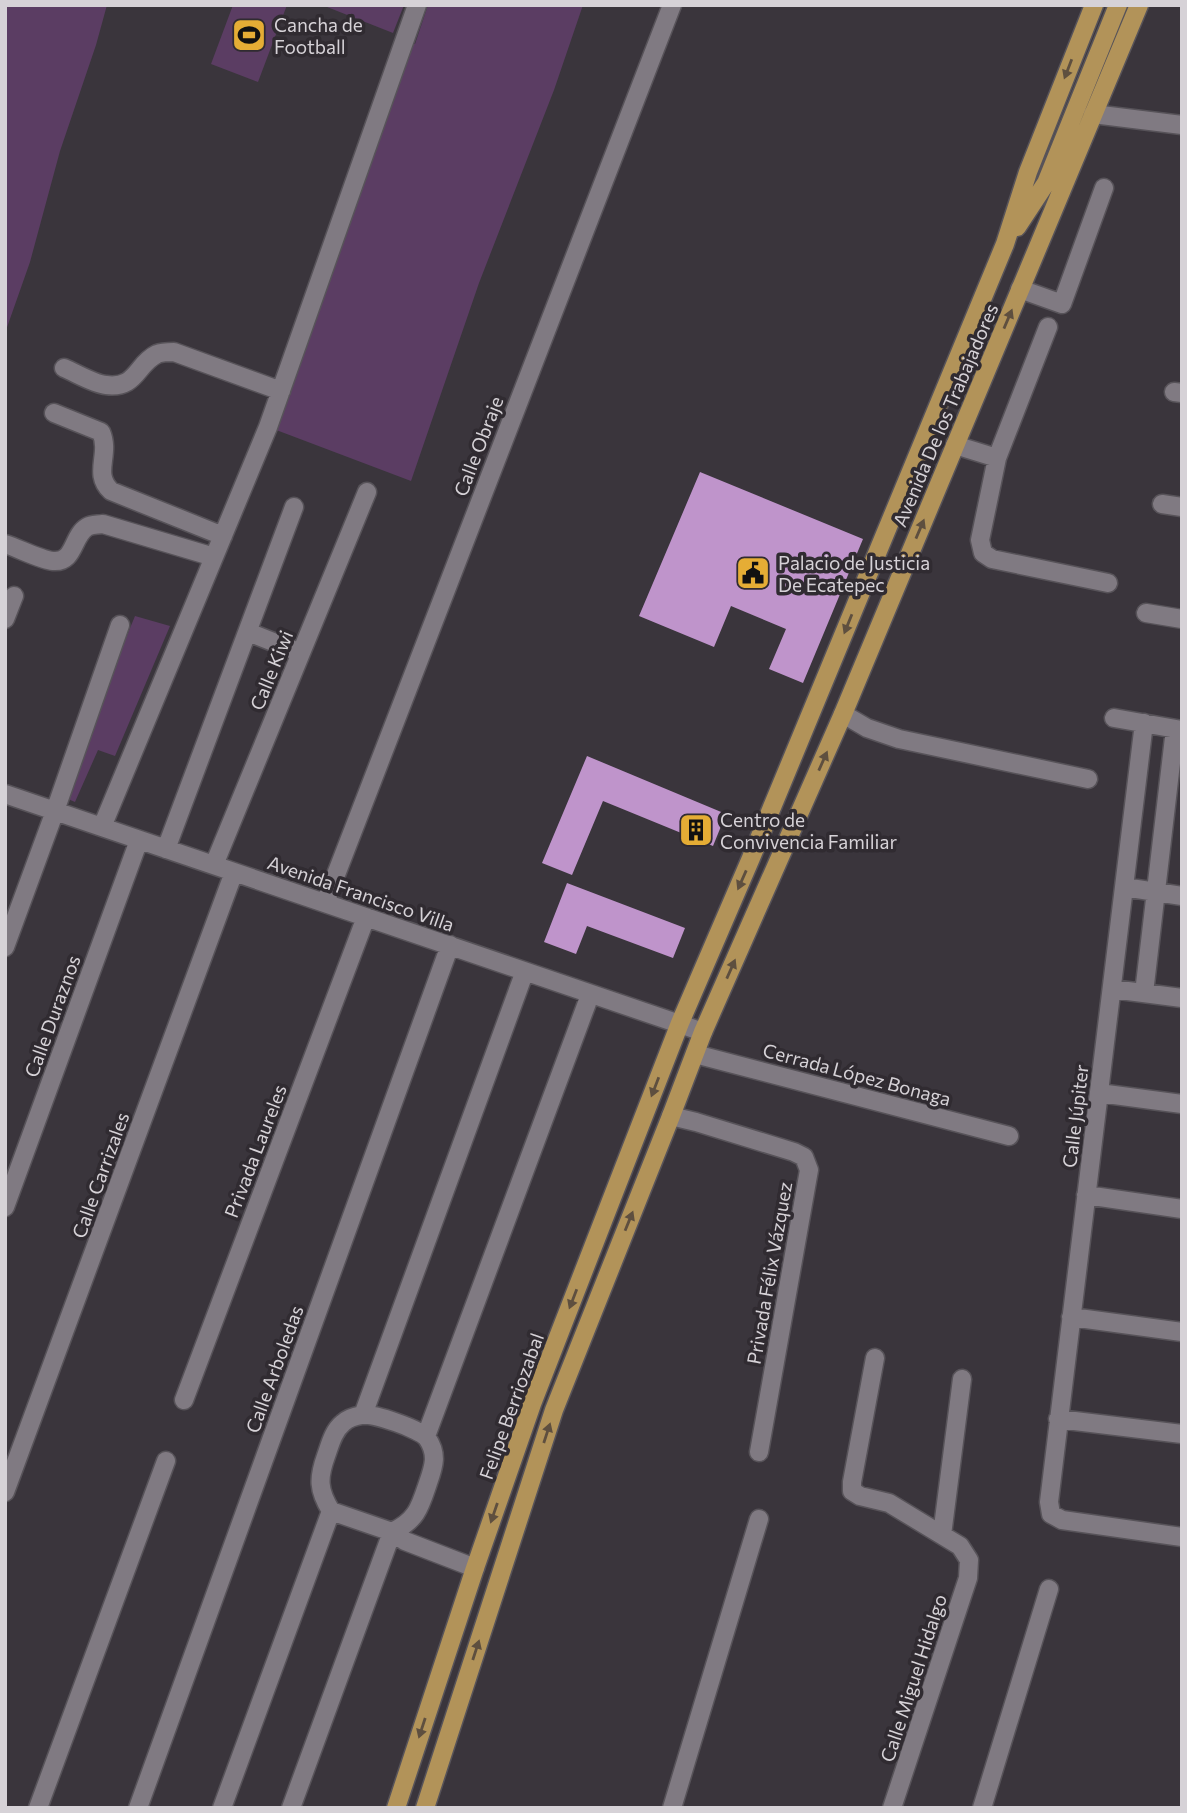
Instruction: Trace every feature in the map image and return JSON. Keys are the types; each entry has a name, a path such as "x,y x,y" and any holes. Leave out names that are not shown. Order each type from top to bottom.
{"main road":[{"name":"Avenida De los Trabajadores","path":"680,1023 1005,244 1028,172 1094,5"},
{"path":"1005,244 1046,183 1118,5"},
{"name":"Avenida De los Trabajadores","path":"703,1032 843,714 1139,5"},
{"name":"Felipe Berriozabal","path":"396,1808 532,1404 680,1023"},
{"path":"425,1808 554,1410 703,1032"}],"street":[{"path":"102,827 268,427 417,5"},
{"name":"Calle Obraje","path":"325,903 672,5"},
{"path":"1093,114 1182,125"},
{"path":"1020,289 1062,304 1104,188"},
{"path":"1048,327 997,458 980,540 983,553 992,559 1108,583"},
{"path":"64,368 105,385 122,385 136,376 148,360 159,353 174,352 281,391"},
{"path":"54,412 101,432 105,440 103,484 111,491 223,536"},
{"path":"955,445 997,458"},
{"name":"Calle Kiwi","path":"214,865 367,492"},
{"path":"1162,504 1182,508"},
{"path":"166,849 294,507"},
{"path":"5,544 53,561 62,560 71,553 79,533 89,525 103,524 214,557"},
{"path":"5,619 14,596"},
{"path":"1146,613 1182,619"},
{"path":"5,947 120,625"},
{"path":"247,632 301,653"},
{"path":"843,714 867,728 899,739 1088,779"},
{"path":"1114,718 1178,730 1144,993"},
{"name":"Calle Júpiter","path":"1144,723 1049,1502 1051,1514 1062,1520 1182,1537"},
{"name":"Avenida Francisco Villa","path":"5,794 703,1032"},
{"name":"Calle Duraznos","path":"5,1207 139,840"},
{"name":"Calle Carrizales","path":"5,1492 234,872"},
{"path":"1124,887 1182,896"},
{"name":"Privada Laureles","path":"184,1400 366,917"},
{"name":"Calle Arboledas","path":"138,1808 450,946"},
{"path":"496,969 611,1011"},
{"path":"363,1415 522,979"},
{"path":"1111,989 1182,998"},
{"path":"426,1436 587,1003"},
{"name":"Cerrada López Bonaga","path":"695,1054 1009,1136"},
{"path":"1099,1093 1182,1104"},
{"name":"Privada Félix Vázquez","path":"671,1116 794,1152 804,1157 809,1170 759,1452"},
{"path":"1086,1195 1182,1209"},
{"path":"1071,1317 1182,1332"},
{"path":"875,1358 852,1491 860,1496 889,1503 942,1535 962,1379"},
{"path":"291,1808 392,1532 411,1521 418,1511 435,1464 426,1436 417,1431 374,1415 363,1415 345,1421 337,1429 320,1473 322,1493 331,1511 392,1532 405,1541 477,1563"},
{"path":"1058,1419 1182,1433"},
{"path":"38,1808 166,1461"},
{"path":"222,1808 331,1511"},
{"path":"672,1808 759,1519"},
{"path":"411,1521 423,1537 477,1563"},
{"name":"Calle Miguel Hidalgo","path":"892,1808 968,1578 969,1560 960,1546 942,1535"},
{"path":"982,1808 1049,1589"}],"shaded area":[{"path":"7,5 107,5 60,151 30,262 5,333 5,12"},
{"name":"Cancha de Football","path":"233,5 287,5 258,82 211,64"},
{"path":"322,5 404,5 393,33"},
{"path":"428,5 583,5 554,90 479,283 411,481 263,425 404,40 415,44"},
{"path":"135,616 170,626 115,756 98,750 75,802 61,796"}],"building":[{"name":"Palacio de Justicia De Ecatepec","path":"700,472 863,539 803,683 769,669 786,629 731,606 714,647 639,616"},
{"name":"Centro de Convivencia Familiar","path":"587,756 726,814 713,846 603,801 572,875 542,863"},
{"path":"567,883 685,928 673,958 587,926 576,954 544,942"}],"place":[{"name":"Cancha de Football","path":"249,35"},
{"name":"Palacio de Justicia De Ecatepec","path":"753,573"},
{"name":"Centro de Convivencia Familiar","path":"696,830"}]}
